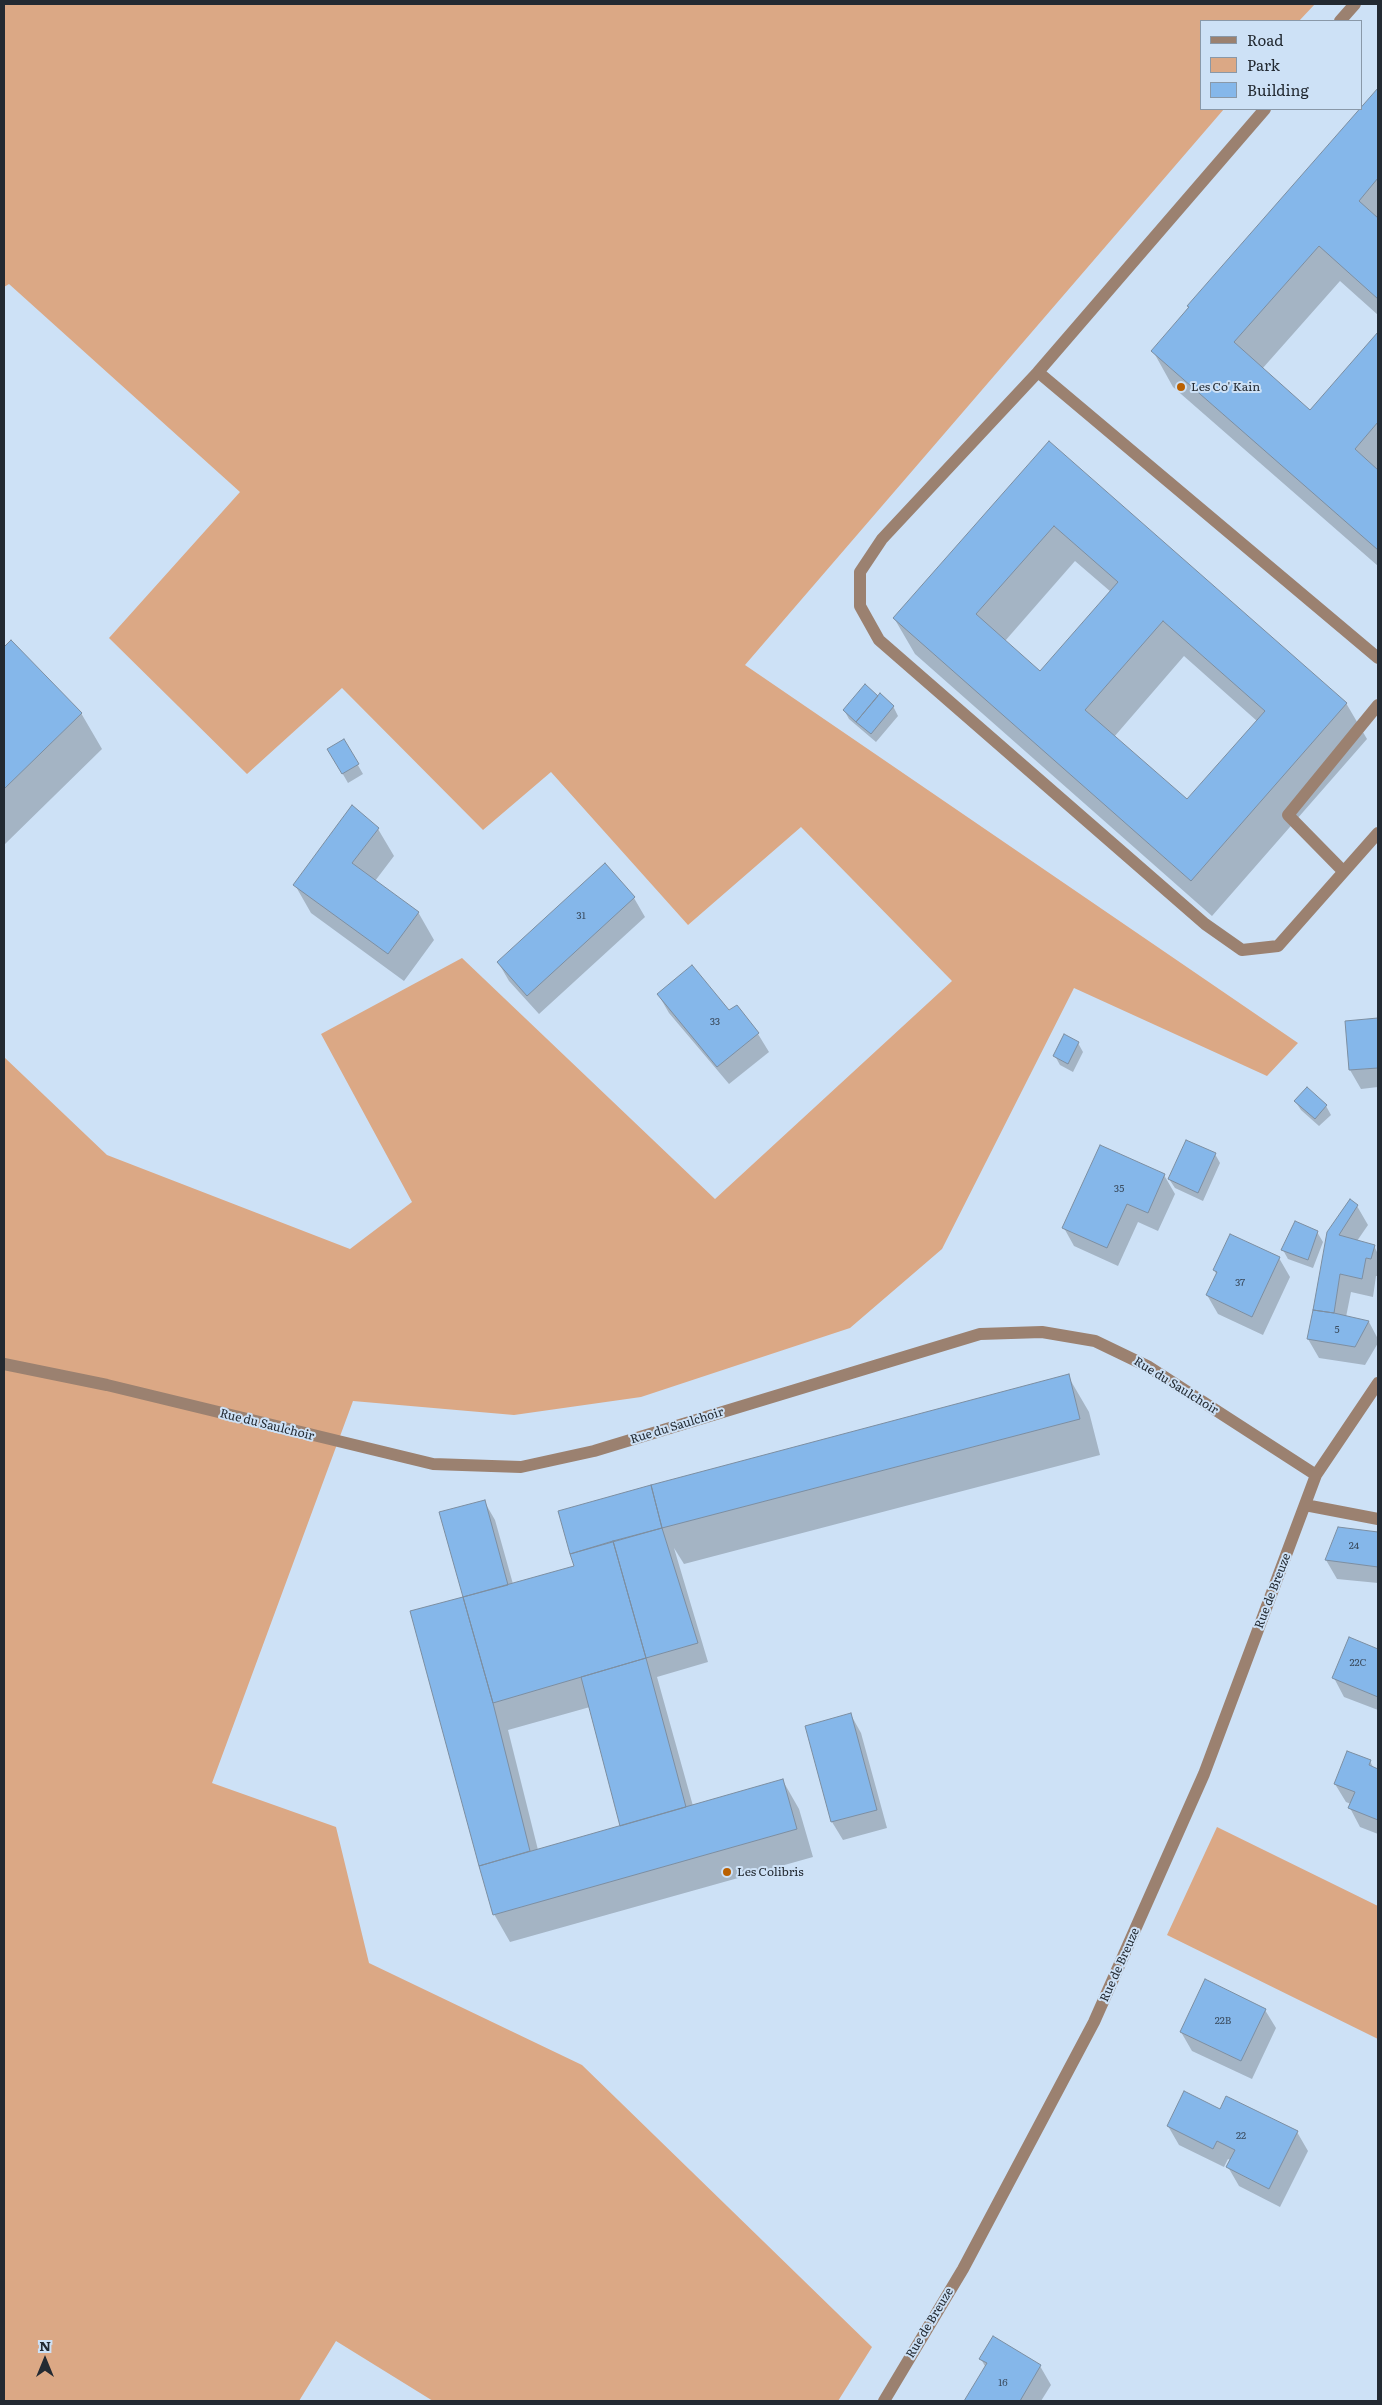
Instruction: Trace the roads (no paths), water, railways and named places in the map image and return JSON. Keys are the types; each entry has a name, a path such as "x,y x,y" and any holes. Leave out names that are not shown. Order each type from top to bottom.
{"street":[{"path":"1341,20 1355,4"},
{"path":"1263,110 1038,372 882,540 860,572 860,606 879,640 1205,924 1242,950 1278,946 1378,833"},
{"path":"1038,372 1378,658"},
{"path":"1343,871 1288,815 1378,705"},
{"name":"Rue du Saulchoir","path":"4,1364 106,1385 433,1464 522,1467 594,1451 980,1334 1042,1332 1095,1341 1149,1367 1316,1475"},
{"name":"Rue de Breuze","path":"884,2401 963,2269 1094,2022 1204,1774 1316,1475 1378,1383"},
{"path":"1305,1505 1378,1519"}],"place":[{"name":"Les Co' Kain","path":"1181,387"},
{"name":"Les Colibris","path":"727,1872"}]}
